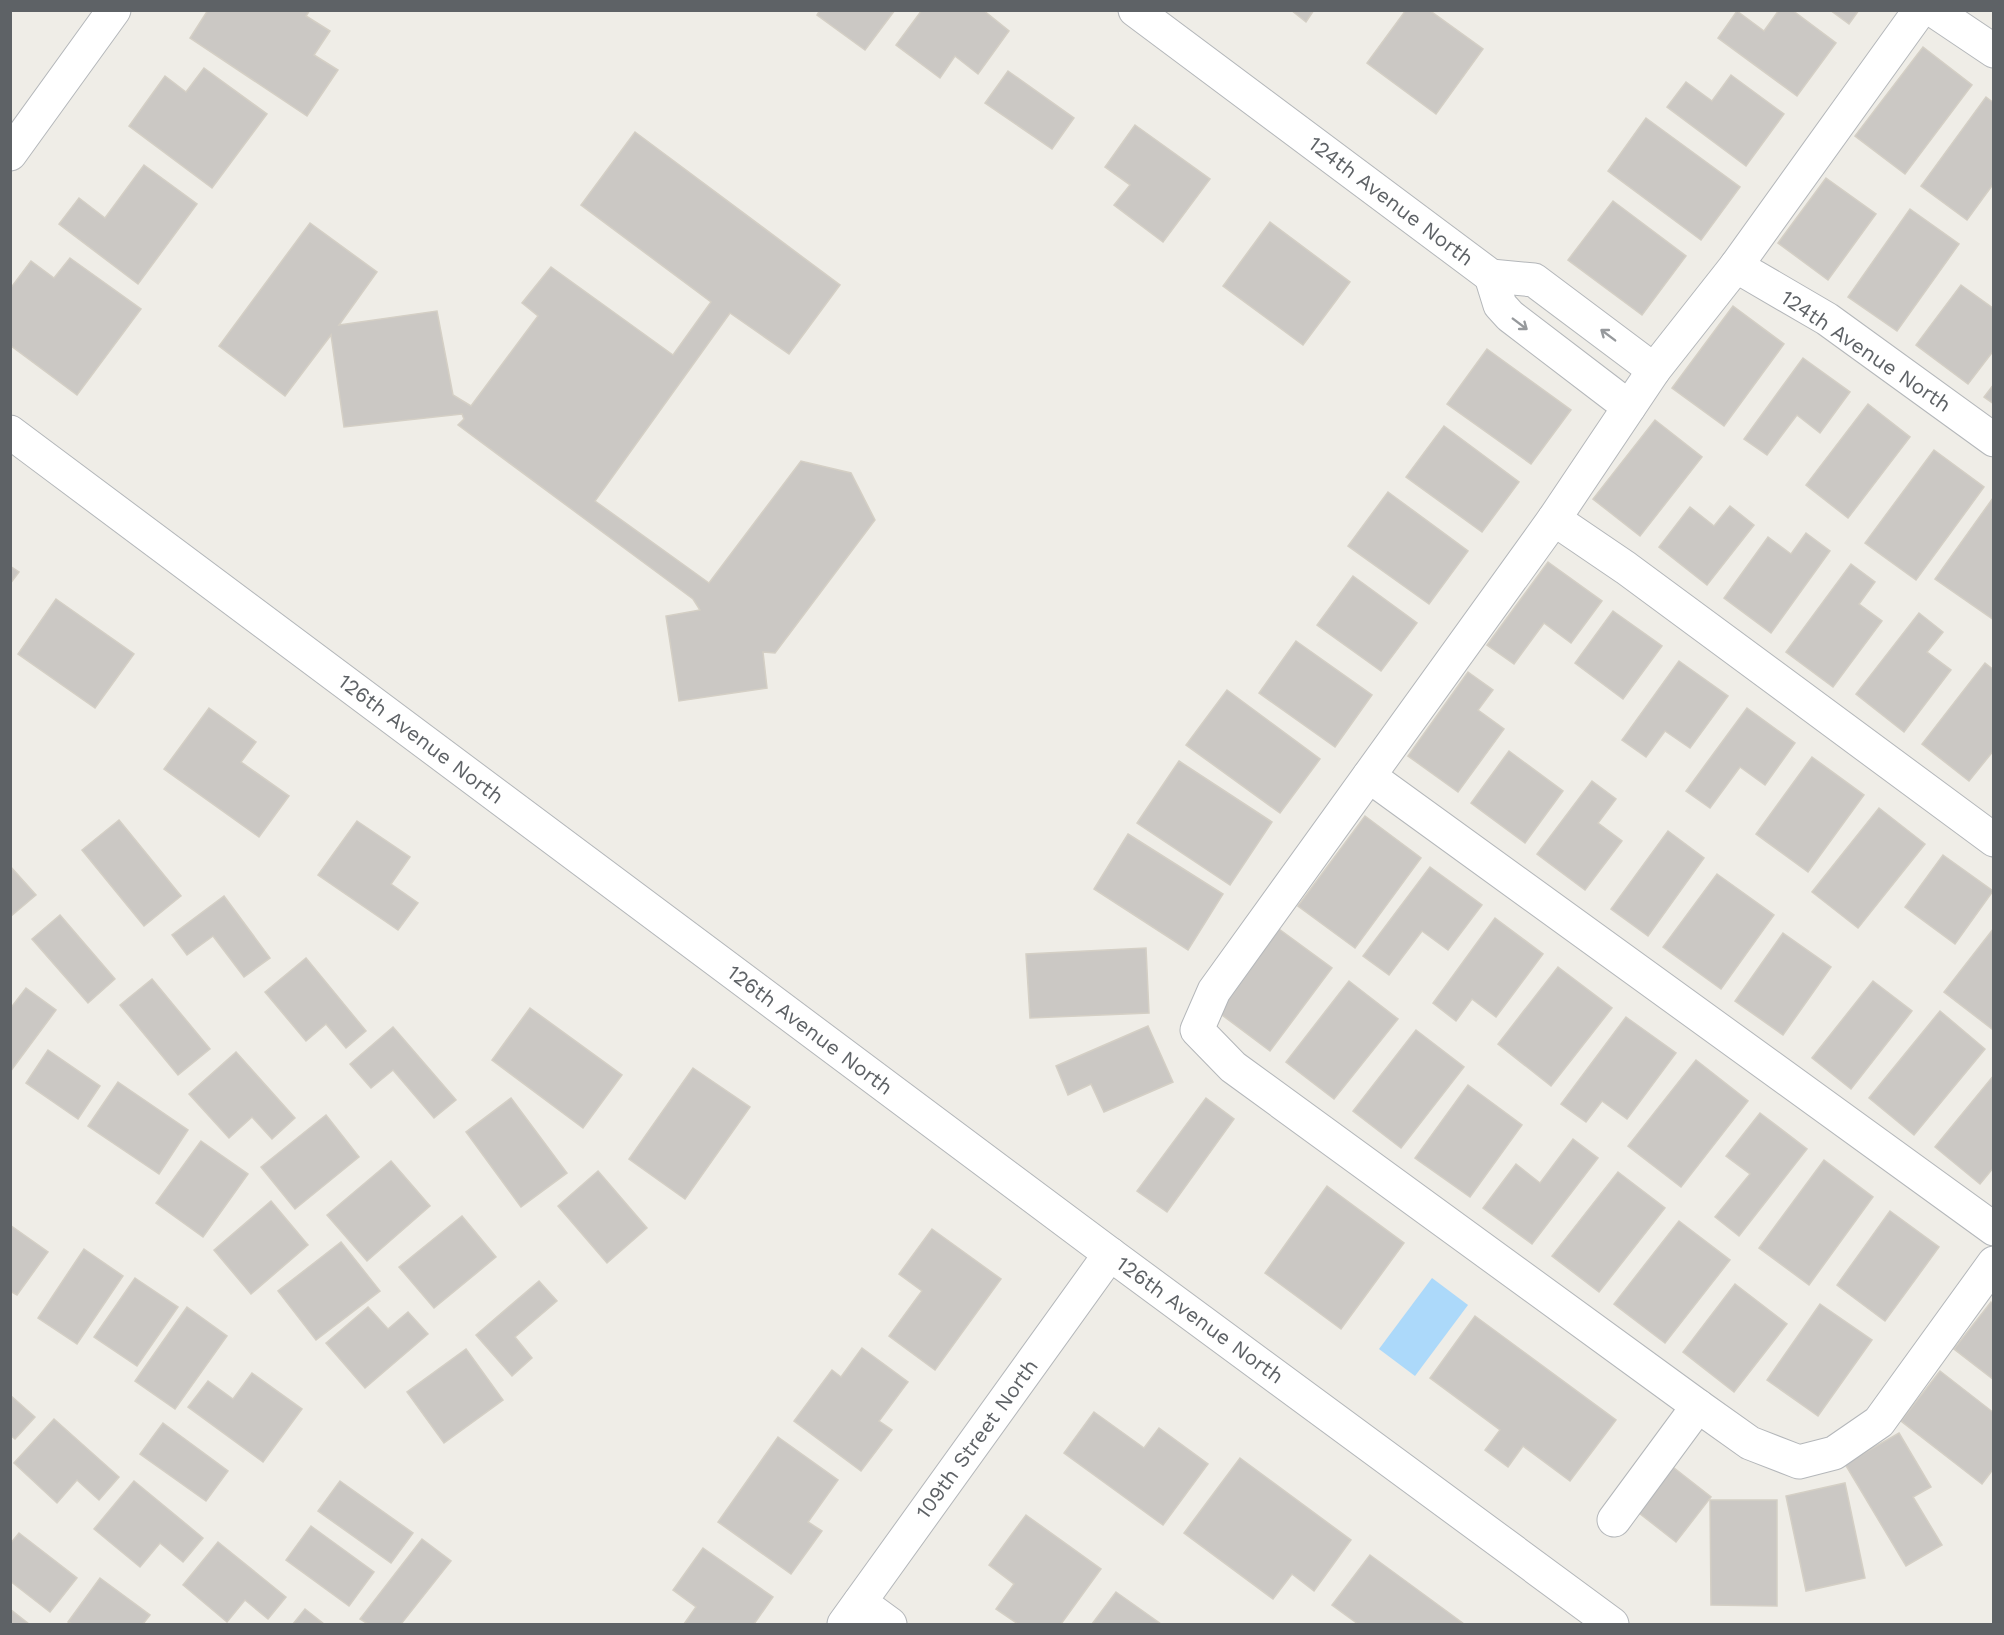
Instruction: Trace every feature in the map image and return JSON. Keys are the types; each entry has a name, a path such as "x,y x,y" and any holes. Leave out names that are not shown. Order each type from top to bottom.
{"street":[{"path":"10,154 114,10"},
{"name":"124th Avenue North","path":"1135,10 1491,276 1527,277 1534,280 1654,370"},
{"path":"1920,10 1736,266 1654,370 1554,519 1214,991 1197,1030 1233,1067 1698,1406 1750,1443 1799,1462 1834,1453 1879,1422 1994,1263"},
{"path":"1933,10 1994,51"},
{"name":"124th Avenue North","path":"1736,266 1827,319 1994,440"},
{"path":"1491,276 1500,305 1510,316 1629,407"},
{"name":"126th Avenue North","path":"10,432 1110,1254 1612,1624"},
{"path":"1554,519 1635,575 1994,840"},
{"path":"1369,776 1994,1229"},
{"name":"109th Street North","path":"852,1613 1110,1254"},
{"path":"1614,1520 1698,1406"},
{"path":"852,1613 890,1624"}],"water":[{"path":"1432,1278 1468,1305 1415,1376 1379,1349"}],"building":[{"path":"208,10 310,10 306,16 330,31 314,55 338,70 307,116 190,38"},
{"path":"820,10 895,10 865,50 817,15"},
{"path":"922,10 983,10 1009,31 978,74 955,56 940,78 896,45"},
{"path":"1291,10 1314,10 1306,22"},
{"path":"1406,10 1429,10 1483,49 1436,114 1367,63"},
{"path":"1779,10 1792,10 1836,43 1797,96 1718,38 1737,11 1764,31"},
{"path":"1830,10 1859,10 1849,24"},
{"path":"1923,47 1972,85 1905,174 1855,136"},
{"path":"204,68 267,114 212,188 129,126 165,76 186,92"},
{"path":"1008,71 1074,118 1052,149 985,103"},
{"path":"1731,75 1784,114 1746,166 1667,107 1686,82 1712,101"},
{"path":"1986,97 1994,103 1994,183 1967,220 1921,186"},
{"path":"1646,118 1740,187 1701,240 1608,171"},
{"path":"1135,125 1210,179 1163,242 1114,205 1130,185 1105,167"},
{"path":"635,132 840,285 789,354 730,313 595,501 709,583 801,461 851,473 875,520 775,653 763,652 767,688 679,701 666,616 700,610 693,599 458,425 464,419 462,414 344,427 331,335 285,396 219,346 310,223 377,272 339,325 437,311 453,395 471,406 538,316 522,303 551,267 673,355 711,302 581,205"},
{"path":"144,165 197,204 138,284 59,224 79,198 105,218"},
{"path":"1826,178 1876,214 1828,280 1778,243"},
{"path":"1613,201 1686,256 1642,315 1568,260"},
{"path":"1910,209 1959,244 1897,331 1848,297"},
{"path":"1270,222 1350,282 1303,345 1223,286"},
{"path":"70,258 141,309 77,395 10,345 10,289 31,261 54,278"},
{"path":"1961,285 1994,309 1994,350 1968,384 1916,345"},
{"path":"1733,306 1784,344 1724,426 1672,388"},
{"path":"1487,349 1571,410 1531,464 1447,404"},
{"path":"1803,358 1850,392 1820,433 1797,415 1767,455 1744,439"},
{"path":"1994,384 1994,404 1984,397"},
{"path":"1868,404 1910,437 1848,518 1806,485"},
{"path":"1655,420 1702,457 1640,536 1593,499"},
{"path":"1444,426 1519,482 1482,532 1406,477"},
{"path":"1934,450 1984,487 1916,580 1865,543"},
{"path":"1388,492 1468,551 1429,604 1348,546"},
{"path":"1994,498 1994,620 1935,579"},
{"path":"1730,506 1754,525 1707,585 1659,547 1690,507 1714,526"},
{"path":"1806,533 1830,551 1771,633 1724,598 1768,537 1791,554"},
{"path":"1548,562 1602,601 1571,643 1544,623 1514,664 1487,645"},
{"path":"1851,564 1875,582 1859,604 1882,621 1833,687 1786,652"},
{"path":"10,566 19,572 10,584"},
{"path":"1353,576 1417,623 1381,671 1317,625"},
{"path":"56,599 134,654 95,708 18,654"},
{"path":"1613,611 1662,646 1623,699 1575,663"},
{"path":"1919,613 1943,632 1927,652 1951,670 1904,732 1856,694"},
{"path":"1296,641 1372,695 1335,747 1259,693"},
{"path":"1679,661 1728,696 1690,748 1665,731 1646,757 1622,740"},
{"path":"1985,663 1994,670 1994,750 1969,781 1922,744"},
{"path":"1468,672 1493,690 1478,710 1504,729 1458,792 1408,756"},
{"path":"1227,690 1320,759 1280,813 1186,745"},
{"path":"209,708 256,742 241,762 289,796 259,837 164,769"},
{"path":"1747,708 1795,743 1765,785 1740,767 1710,808 1686,791"},
{"path":"1509,751 1563,791 1525,843 1471,803"},
{"path":"1812,757 1864,795 1808,872 1756,834"},
{"path":"1179,761 1272,822 1230,885 1137,823"},
{"path":"1592,781 1616,799 1598,823 1622,841 1585,890 1537,854"},
{"path":"1879,808 1925,844 1858,928 1812,892"},
{"path":"1365,816 1421,858 1355,948 1298,906"},
{"path":"119,820 181,896 144,926 82,850"},
{"path":"357,821 410,857 391,884 418,903 398,930 318,875"},
{"path":"1668,831 1704,858 1648,936 1611,909"},
{"path":"1128,834 1223,894 1188,950 1094,889"},
{"path":"1943,855 1993,891 1955,944 1905,907"},
{"path":"10,866 36,895 10,917"},
{"path":"1430,867 1482,905 1448,950 1422,931 1389,975 1363,956"},
{"path":"1717,874 1774,915 1721,989 1663,947"},
{"path":"224,896 270,958 244,977 213,936 187,955 172,935"},
{"path":"60,915 115,979 88,1003 32,939"},
{"path":"1495,918 1543,954 1496,1017 1472,999 1456,1021 1433,1003"},
{"path":"1994,928 1994,1027 1992,1029 1944,992"},
{"path":"1279,929 1332,968 1270,1051 1218,1012"},
{"path":"1783,933 1831,967 1783,1035 1735,1001"},
{"path":"1146,948 1149,1013 1030,1018 1026,954"},
{"path":"306,958 366,1031 346,1048 326,1024 306,1041 265,992"},
{"path":"1558,967 1612,1008 1551,1086 1498,1044"},
{"path":"152,979 210,1049 178,1075 120,1005"},
{"path":"1349,981 1398,1019 1334,1099 1286,1062"},
{"path":"1873,981 1912,1011 1851,1089 1812,1058"},
{"path":"26,988 56,1010 10,1072 10,1009"},
{"path":"530,1008 622,1075 583,1128 492,1060"},
{"path":"1940,1011 1985,1049 1914,1135 1869,1098"},
{"path":"1626,1017 1676,1053 1627,1119 1602,1101 1586,1122 1561,1104"},
{"path":"1148,1026 1173,1082 1104,1112 1091,1084 1068,1095 1056,1066"},
{"path":"393,1027 456,1100 434,1118 393,1070 371,1088 350,1064"},
{"path":"1416,1030 1464,1067 1401,1148 1353,1111"},
{"path":"48,1050 100,1086 78,1119 26,1083"},
{"path":"236,1052 295,1118 272,1139 252,1117 229,1138 189,1094"},
{"path":"1696,1060 1748,1101 1681,1187 1628,1146"},
{"path":"693,1068 750,1107 685,1199 629,1159"},
{"path":"1994,1075 1994,1167 1980,1184 1935,1147"},
{"path":"118,1082 188,1130 159,1174 88,1126"},
{"path":"1468,1085 1522,1125 1470,1197 1415,1158"},
{"path":"511,1098 567,1173 521,1207 466,1132"},
{"path":"1206,1098 1234,1119 1167,1212 1137,1191"},
{"path":"1760,1113 1807,1149 1739,1236 1715,1217 1750,1174 1726,1156"},
{"path":"326,1115 359,1157 295,1209 261,1167"},
{"path":"1573,1139 1598,1158 1532,1244 1483,1208 1516,1164 1540,1183"},
{"path":"201,1141 248,1174 203,1237 156,1203"},
{"path":"1824,1160 1873,1197 1809,1285 1759,1248"},
{"path":"391,1161 430,1206 367,1261 327,1215"},
{"path":"598,1171 647,1228 607,1263 558,1206"},
{"path":"1618,1172 1665,1208 1599,1292 1552,1256"},
{"path":"1327,1186 1404,1243 1341,1329 1265,1273"},
{"path":"271,1201 308,1245 251,1294 214,1250"},
{"path":"1890,1211 1939,1247 1885,1321 1837,1285"},
{"path":"462,1216 496,1257 434,1308 399,1267"},
{"path":"1679,1221 1730,1260 1665,1343 1614,1304"},
{"path":"10,1225 48,1252 17,1295 10,1291"},
{"path":"932,1229 1001,1279 935,1370 889,1336 922,1291 899,1274"},
{"path":"341,1242 380,1291 316,1340 278,1291"},
{"path":"84,1249 123,1276 77,1344 38,1318"},
{"path":"135,1278 178,1307 137,1366 94,1337"},
{"path":"539,1281 557,1301 515,1337 532,1358 512,1376 476,1335"},
{"path":"1735,1284 1787,1324 1734,1392 1683,1352"},
{"path":"1991,1302 1994,1304 1994,1380 1954,1349"},
{"path":"1820,1304 1872,1340 1818,1416 1767,1380"},
{"path":"187,1307 227,1336 175,1409 135,1381"},
{"path":"368,1307 388,1329 408,1312 428,1334 365,1388 326,1343"},
{"path":"1475,1316 1616,1420 1570,1481 1523,1446 1508,1467 1485,1450 1500,1430 1430,1378"},
{"path":"862,1348 908,1382 879,1421 892,1430 861,1471 794,1421 832,1370 841,1377"},
{"path":"466,1349 503,1400 444,1443 407,1392"},
{"path":"1940,1371 1994,1413 1994,1468 1982,1484 1901,1421"},
{"path":"252,1373 302,1409 263,1462 188,1407 208,1381 233,1399"},
{"path":"10,1395 35,1417 15,1439 10,1435"},
{"path":"1094,1412 1144,1448 1159,1428 1208,1464 1163,1525 1064,1453"},
{"path":"54,1419 119,1477 99,1500 77,1480 57,1503 14,1463"},
{"path":"163,1423 228,1471 206,1501 140,1454"},
{"path":"1899,1433 1931,1487 1913,1497 1942,1545 1906,1566 1845,1464"},
{"path":"778,1437 838,1480 808,1522 822,1531 791,1574 718,1522"},
{"path":"1240,1458 1351,1540 1314,1591 1292,1574 1273,1599 1184,1533"},
{"path":"1669,1464 1711,1497 1676,1542 1634,1509"},
{"path":"134,1481 203,1538 183,1562 160,1543 140,1567 94,1529"},
{"path":"340,1481 413,1533 391,1563 318,1511"},
{"path":"1845,1483 1865,1578 1806,1591 1786,1496"},
{"path":"1710,1500 1777,1500 1777,1606 1711,1605"},
{"path":"1026,1515 1101,1569 1061,1624 1018,1624 996,1609 1014,1584 989,1565"},
{"path":"311,1526 374,1572 349,1606 286,1560"},
{"path":"19,1533 77,1578 50,1612 10,1581 10,1544"},
{"path":"422,1539 451,1561 401,1624 368,1624 360,1619"},
{"path":"218,1542 286,1597 268,1619 245,1600 227,1622 183,1585"},
{"path":"703,1548 773,1597 754,1624 684,1624 696,1607 673,1590"},
{"path":"1370,1555 1464,1624 1358,1624 1332,1605"},
{"path":"100,1578 150,1615 143,1624 72,1624 68,1622"},
{"path":"1116,1592 1161,1624 1092,1624"},
{"path":"10,1609 29,1624 10,1624"},
{"path":"305,1609 324,1624 293,1624"}]}
